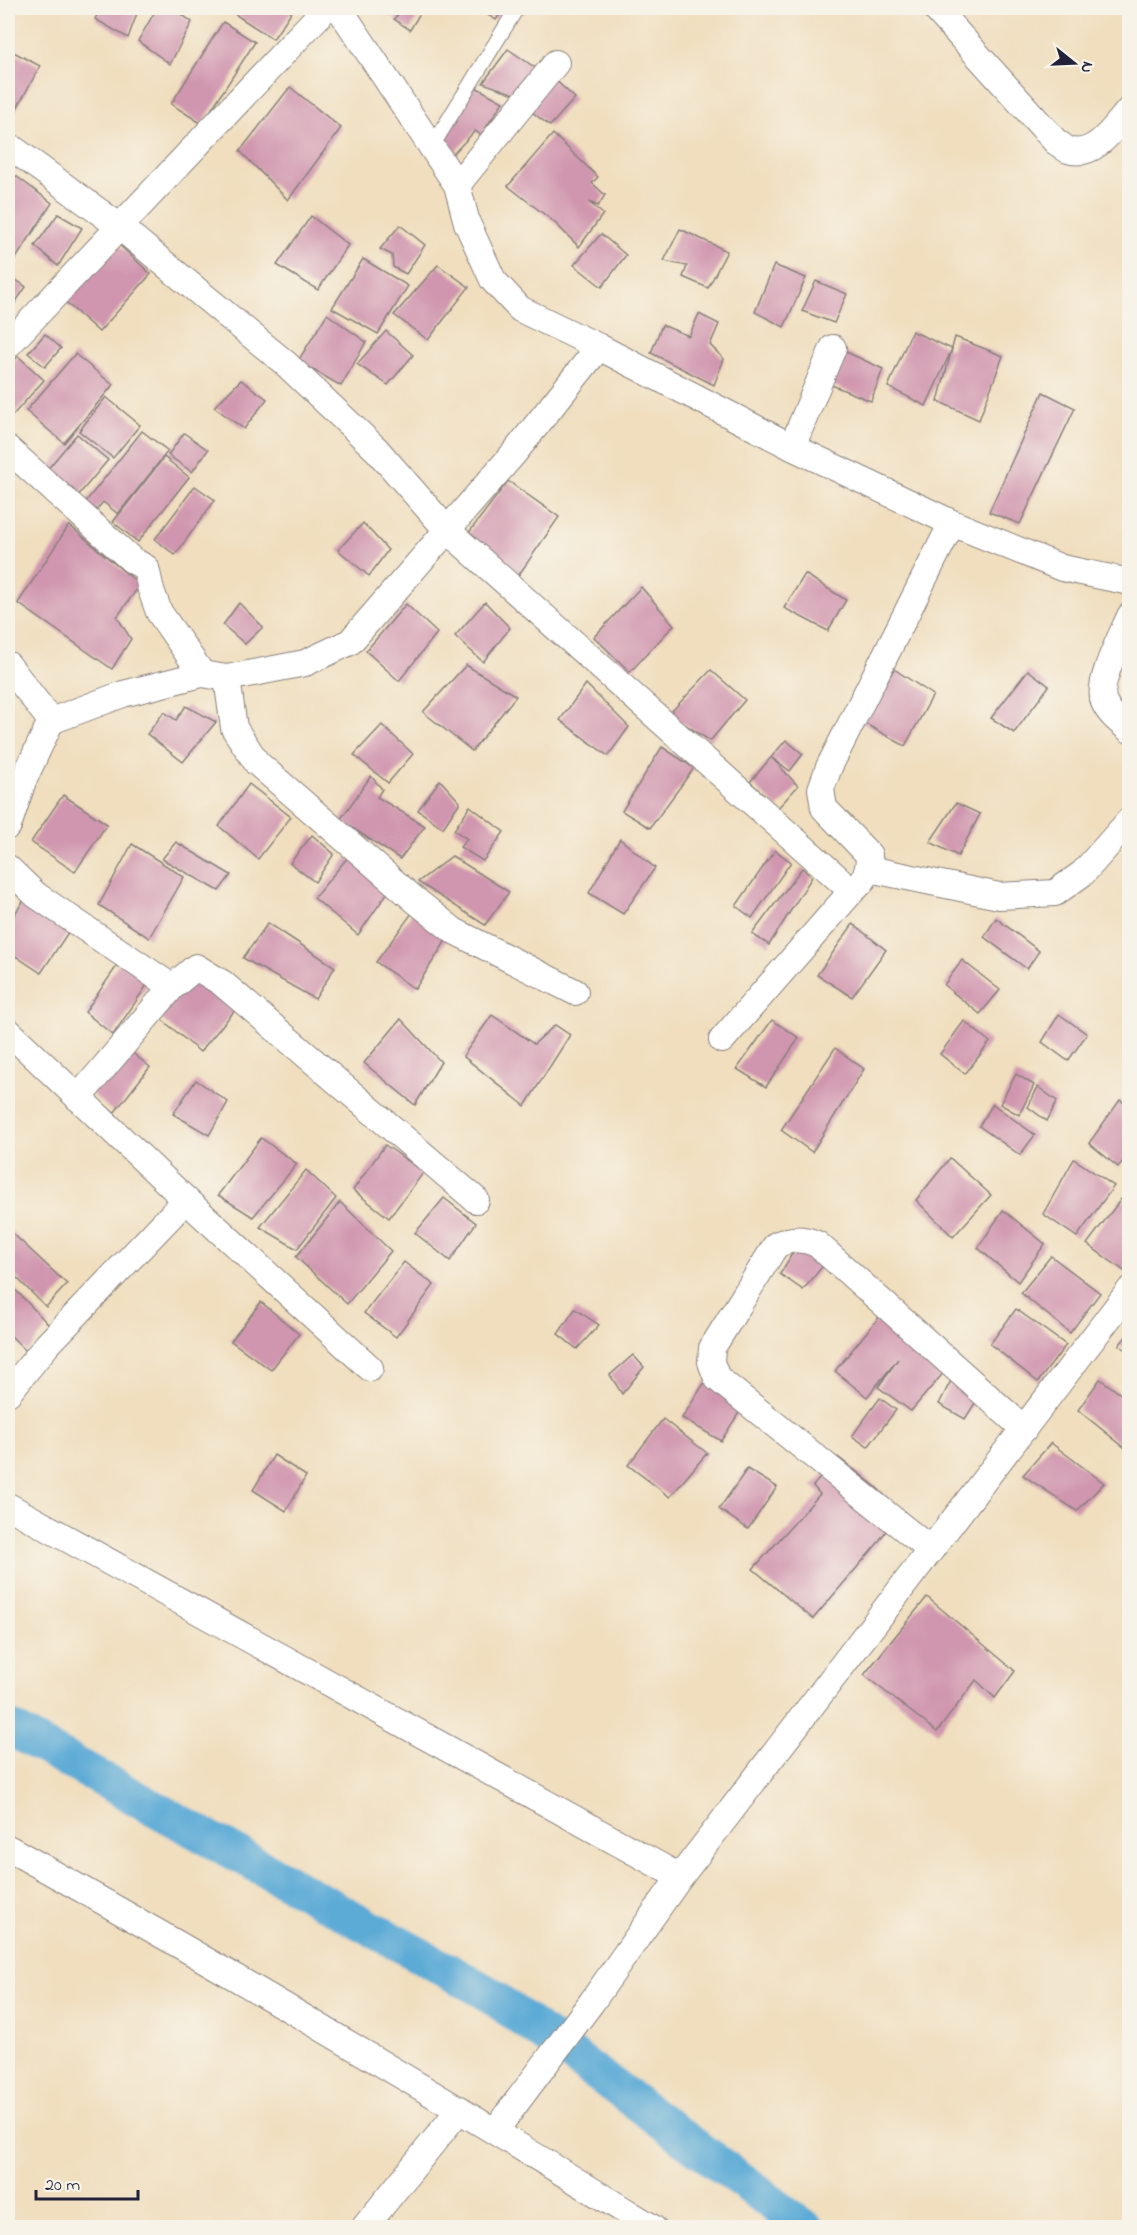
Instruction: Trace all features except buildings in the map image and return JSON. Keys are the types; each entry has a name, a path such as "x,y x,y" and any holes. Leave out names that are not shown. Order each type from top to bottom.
{"street":[{"path":"8,345 326,8"},
{"path":"339,8 457,185 467,223 493,280 520,309 792,447 952,523 1062,568 1130,582"},
{"path":"935,8 1056,142 1069,150 1084,151 1099,144 1130,109"},
{"path":"457,185 556,63"},
{"path":"8,145 120,227 285,363 376,449 447,530 852,891"},
{"path":"8,826 23,781 51,721 123,694 215,676 305,663 350,642 515,452 599,348"},
{"path":"792,447 833,348"},
{"path":"8,449 132,560 146,567 159,612 215,676 234,728 257,763 454,931 575,992"},
{"path":"722,1040 852,891 863,883 869,869 869,855 824,808 821,789 829,767 952,523"},
{"path":"1130,616 1103,683 1103,701 1115,719 1130,730"},
{"path":"8,665 51,721"},
{"path":"869,869 999,896 1055,893 1083,873 1130,820"},
{"path":"8,868 36,895 172,987"},
{"path":"78,1098 172,987 196,967 222,983 476,1200"},
{"path":"8,1031 186,1200 370,1368"},
{"path":"8,1393 47,1345 186,1200"},
{"path":"931,1550 717,1378 711,1362 712,1348 776,1245 790,1239 806,1239 817,1244 1024,1429"},
{"path":"501,2125 680,1877 1130,1290"},
{"path":"8,1506 680,1877"},
{"path":"8,1848 176,1941 460,2109 501,2125 653,2228"},
{"path":"364,2228 460,2109"}],"lane":[{"path":"431,148 517,8"}],"waterway":[{"path":"8,1727 486,1992 806,2228"}]}
